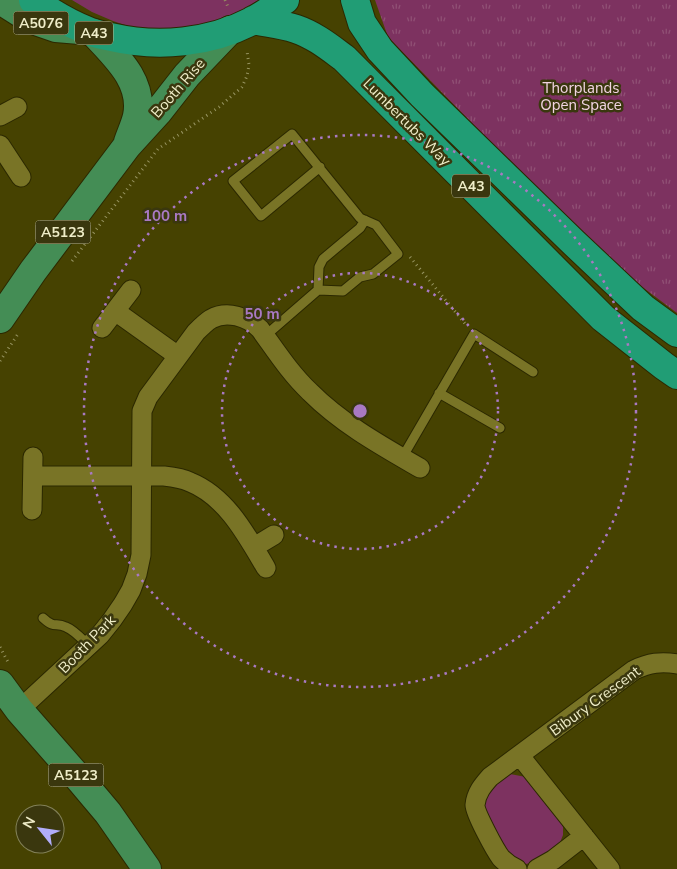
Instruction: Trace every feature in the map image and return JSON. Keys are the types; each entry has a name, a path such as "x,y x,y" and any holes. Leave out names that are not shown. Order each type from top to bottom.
{"highway":[{"name":"A43","path":"32,0 56,16 90,32 128,41 162,43 197,40 240,28 285,0"},
{"name":"Lumbertubs Way","path":"356,0 362,23 380,50 422,95 643,308 677,332"},
{"name":"Lumbertubs Way","path":"240,28 280,25 297,29 327,45 344,58 603,318 677,375"}],"main road":[{"name":"A5076","path":"0,0 30,19 56,28 90,32"},
{"name":"Booth Rise","path":"11,323 33,271 127,146 158,112 187,75 240,28"},
{"name":"Booth Rise","path":"90,32 122,63 133,80 138,99 137,115 127,146"},
{"name":"A5123","path":"0,684 19,710 108,813 147,869"}],"street":[{"path":"0,116 16,106"},
{"path":"0,145 21,177"},
{"path":"102,328 131,290"},
{"path":"115,311 178,356"},
{"name":"Booth Park","path":"19,710 100,635 123,604 130,590 137,574 141,555 142,411 148,397 196,332 213,318 238,316 255,324 296,378 328,410 355,430 420,468"},
{"path":"32,510 33,456"},
{"path":"33,476 164,476 190,482 204,488 227,509 239,524 266,568"},
{"path":"254,547 274,536"},
{"name":"Bibury Crescent","path":"517,869 502,858 478,817 475,806 477,795 482,786 624,676 647,664 660,662 677,664"},
{"path":"520,756 610,869"},
{"path":"537,869 553,860 584,836"}],"lane":[{"path":"265,336 318,290 343,291 360,277 373,274 398,254 376,225 360,218 320,167 292,134 233,181 262,216 320,167"},
{"path":"318,290 319,267 323,259 360,228 365,220"},
{"path":"402,458 474,334 533,372"},
{"path":"439,393 500,428"},
{"path":"43,618 54,626 63,625 69,628 88,646"}],"path":[{"path":"68,265 158,149 219,107 242,87 249,65 240,28 225,0"},
{"path":"405,251 474,334"},
{"path":"0,361 11,323"}],"green space":[{"path":"72,0 259,0 214,23 171,33 134,28 113,21 92,12"},
{"name":"Thorplands Open Space","path":"375,0 677,0 677,313 641,286 539,192 388,37"},
{"path":"510,774 526,777 560,819 563,827 563,835 559,845 534,862 526,864 512,859 484,816 482,800 503,776"}]}
